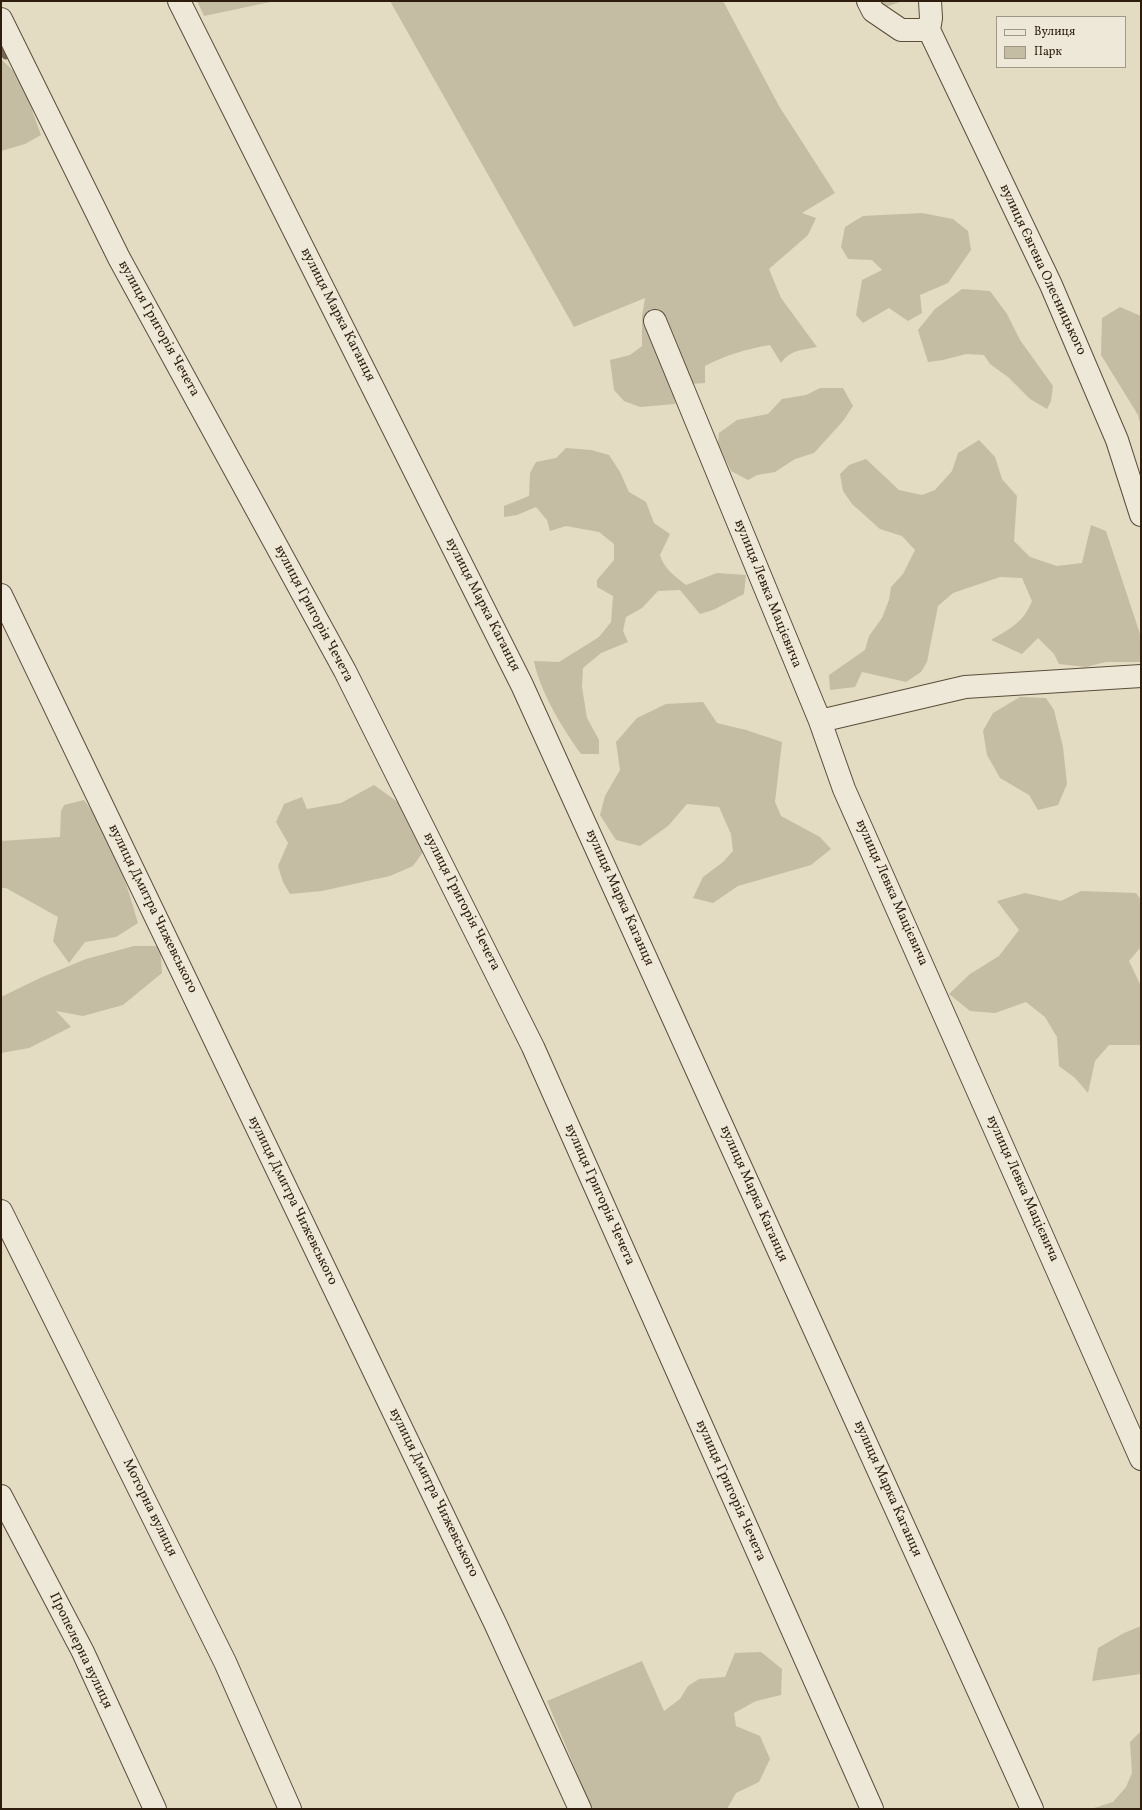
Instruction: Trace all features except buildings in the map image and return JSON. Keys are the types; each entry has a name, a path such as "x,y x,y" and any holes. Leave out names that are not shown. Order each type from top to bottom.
{"street":[{"name":"вулиця Марка Каганця","path":"179,1 522,685 1032,1809"},
{"path":"868,1 873,11 901,30 929,30 931,18 930,1"},
{"name":"вулиця Григорія Чечета","path":"1,19 119,258 345,671 533,1047 872,1809"},
{"name":"вулиця Євгена Олесницького","path":"929,30 1052,285 1117,440 1141,515"},
{"name":"вулиця Левка Мацієвича","path":"655,321 820,721 844,788 1141,1459"},
{"name":"вулиця Дмитра Чижевського","path":"1,595 495,1622 580,1809"},
{"path":"820,721 964,688 1141,676"},
{"name":"Моторна вулиця","path":"1,1211 225,1662 290,1809"},
{"name":"Пропелерна вулиця","path":"1,1496 83,1652 154,1809"}],"green space":[{"path":"197,1 275,1 204,16"},
{"path":"390,1 723,1 779,106 835,193 802,213 816,218 808,235 769,269 781,298 817,347 792,353 788,355 781,363 770,345 728,356 705,366 705,383 690,384 674,391 675,404 640,407 624,401 614,390 610,360 630,355 642,346 642,316 645,298 574,327"},
{"path":"879,1 900,1 900,2 883,8"},
{"path":"1,59 26,83 33,113 41,135 25,144 1,151"},
{"path":"922,213 953,219 968,231 971,250 948,283 920,295 922,313 908,321 889,308 863,323 856,315 862,280 882,270 872,260 848,259 841,247 845,227 863,216"},
{"path":"962,289 990,291 1007,314 1020,340 1053,386 1051,401 1047,409 1030,399 1008,377 990,364 984,355 966,354 928,362 918,330 935,309"},
{"path":"1120,307 1141,316 1141,427 1138,415 1101,355 1102,318"},
{"path":"820,388 843,388 853,406 843,421 814,453 795,459 775,472 757,475 748,480 731,471 718,444 719,433 737,420 768,414 782,399 806,395"},
{"path":"979,440 995,457 1002,479 1017,496 1014,541 1030,557 1057,566 1082,563 1091,525 1106,531 1141,637 1140,662 1106,662 1086,667 1059,664 1054,654 1038,638 1022,654 991,640 1016,624 1025,615 1032,601 1022,578 1000,577 953,593 938,606 927,662 921,672 906,682 862,672 855,687 830,690 829,675 865,650 869,636 882,618 889,600 891,587 903,574 915,550 902,536 880,529 852,504 843,491 840,474 849,465 866,459 899,490 922,495 935,490 952,471 958,453"},
{"path":"566,448 591,450 609,455 620,472 629,492 646,502 654,523 670,534 660,555 667,568 686,585 717,573 746,575 744,594 713,610 700,614 680,590 658,591 642,608 626,617 623,631 628,642 601,653 583,668 582,687 587,718 599,740 599,754 581,754 574,744 553,710 541,685 534,661 559,662 599,637 611,622 613,596 597,587 597,580 614,560 614,544 599,532 566,526 550,531 547,520 536,507 517,515 504,517 504,506 529,496 530,473 536,462 556,458"},
{"path":"1020,697 1046,698 1054,710 1063,747 1067,784 1058,805 1038,810 1029,795 1000,778 987,755 983,731 993,713"},
{"path":"703,702 717,723 746,730 782,742 775,802 781,816 820,837 831,849 811,865 738,886 713,903 693,898 703,877 723,862 733,851 731,834 719,807 687,804 668,826 640,846 616,840 600,815 605,796 620,770 616,742 637,718 666,704"},
{"path":"374,785 399,803 426,848 413,866 390,876 322,891 290,894 283,882 278,866 288,843 276,822 284,804 302,797 307,809 341,803"},
{"path":"84,800 102,828 117,858 138,923 116,937 85,942 69,963 53,941 58,917 6,888 1,888 1,841 60,837 61,811 64,805"},
{"path":"1081,891 1136,893 1141,900 1141,947 1129,961 1141,986 1141,1045 1109,1045 1095,1061 1088,1093 1075,1078 1059,1066 1057,1037 1045,1017 1026,1002 995,1013 970,1011 949,994 970,974 999,956 1019,930 997,901 1025,893 1061,901"},
{"path":"134,946 160,946 162,973 123,1005 83,1016 56,1011 71,1027 29,1048 1,1053 1,997 40,978 86,959"},
{"path":"1141,1626 1141,1674 1092,1681 1098,1648 1124,1633"},
{"path":"761,1652 782,1669 781,1695 756,1701 734,1713 736,1726 760,1736 770,1759 759,1782 736,1793 727,1809 592,1809 547,1701 642,1661 664,1711 680,1699 688,1686 699,1679 725,1677 735,1653"},
{"path":"1141,1731 1141,1809 1091,1809 1113,1802 1126,1787 1132,1773 1130,1742"}],"waterway":[{"path":"1,45 6,55"}]}
